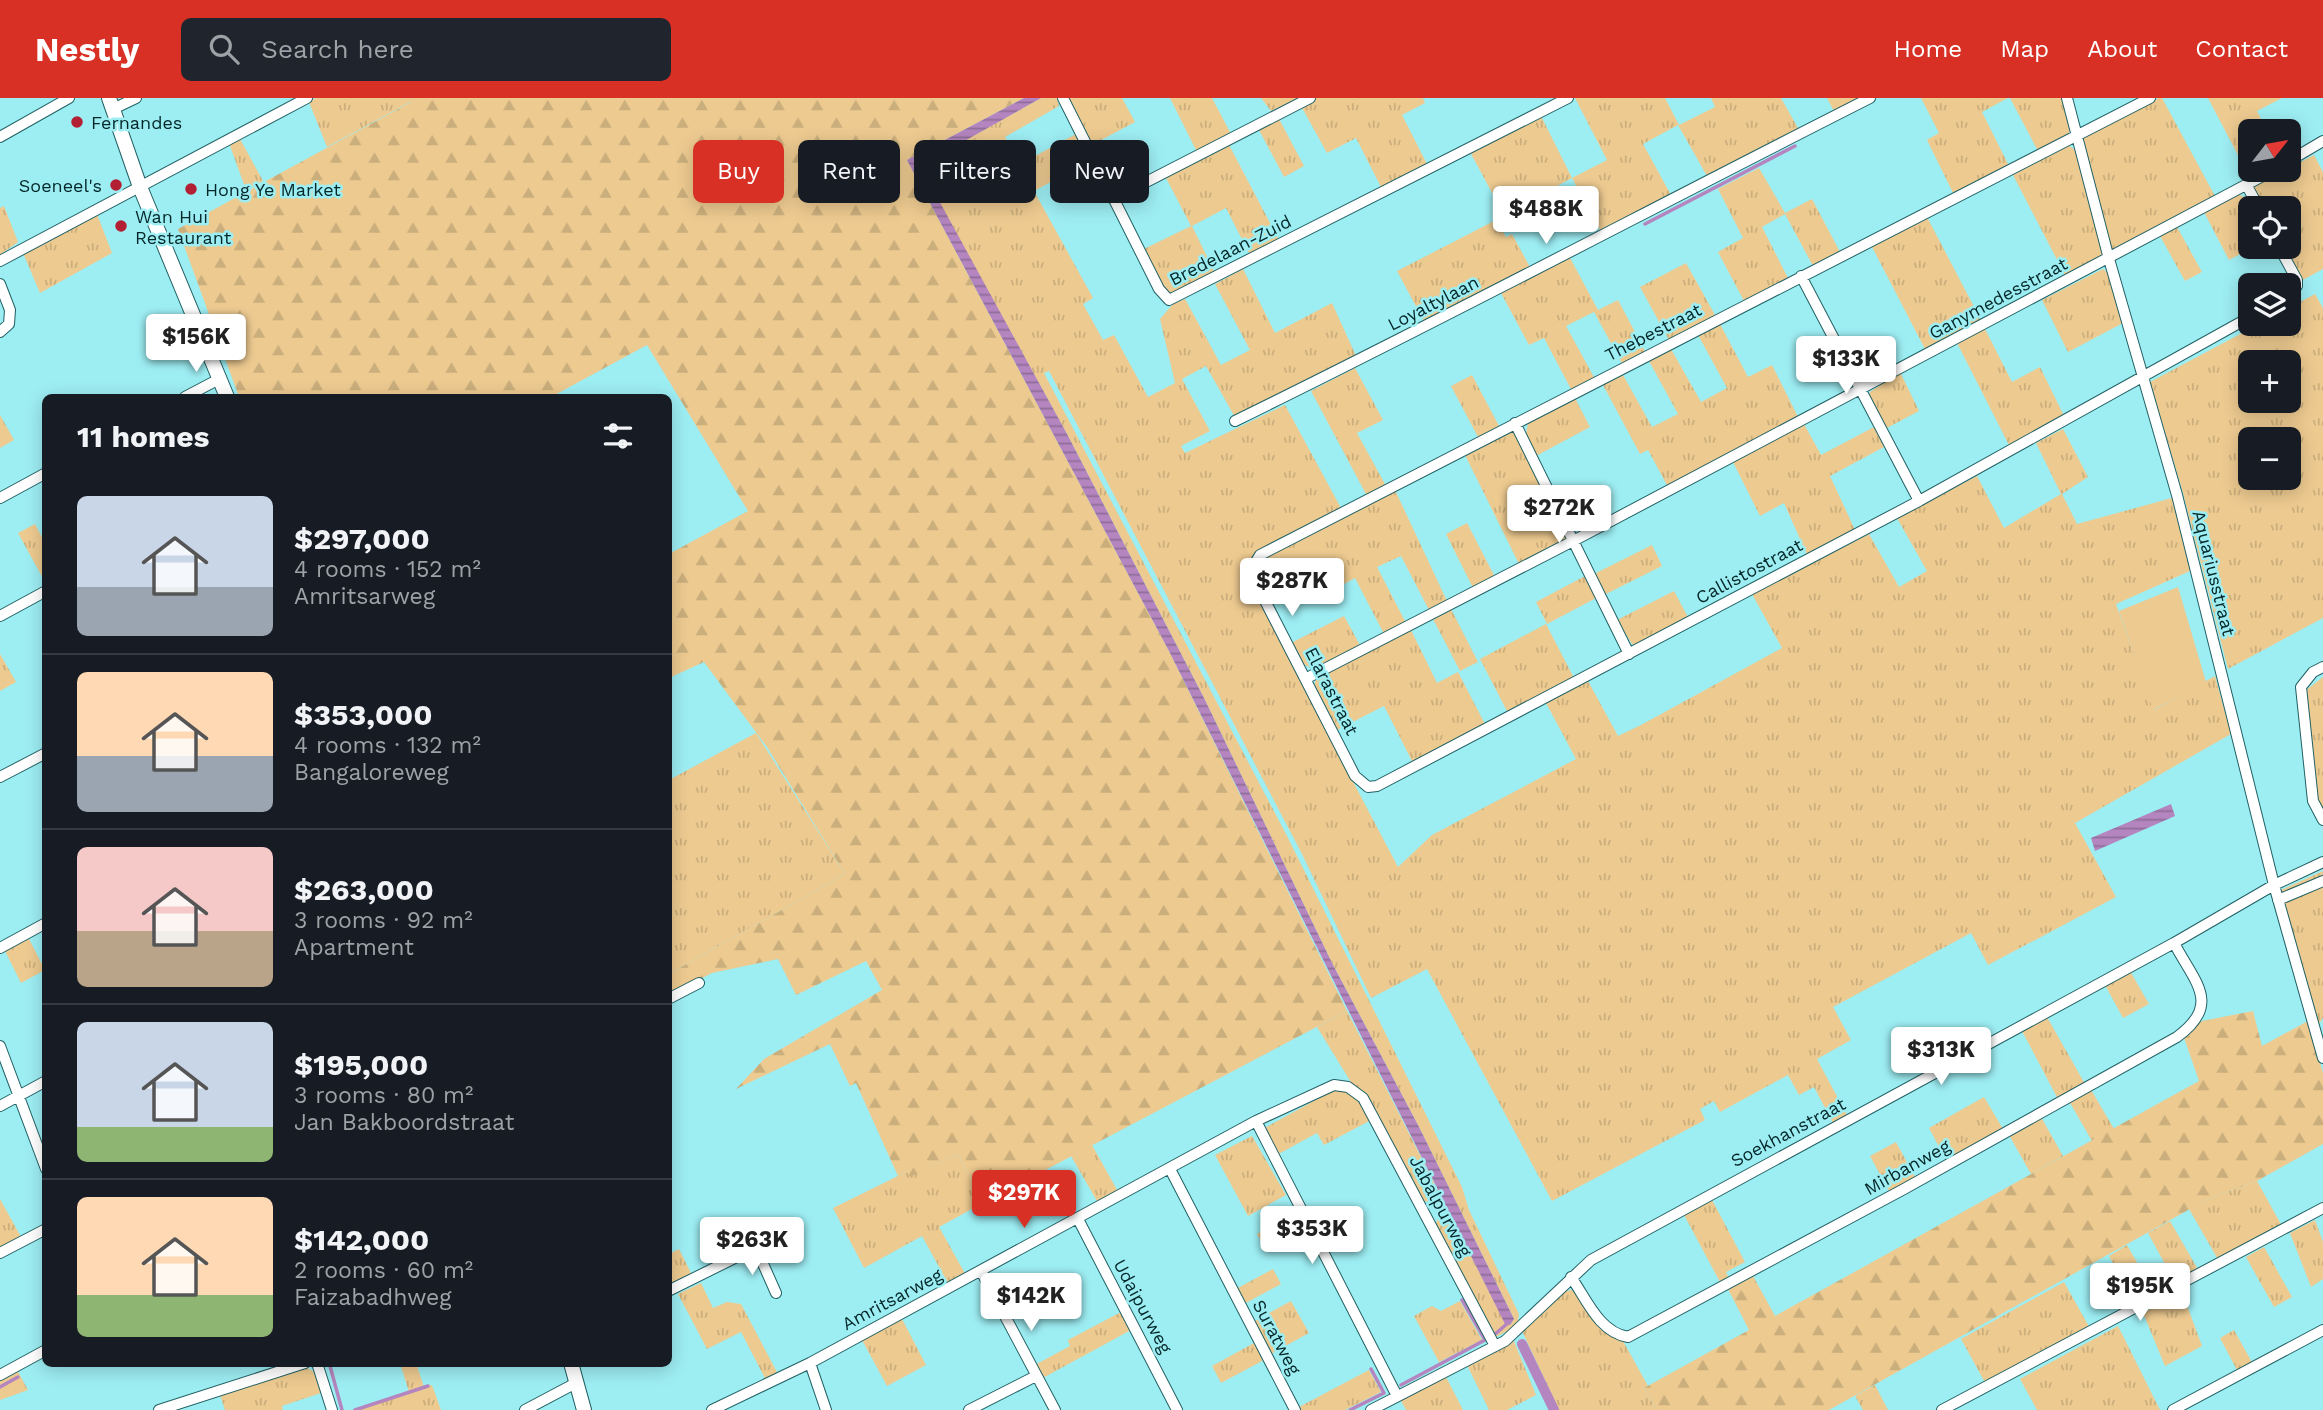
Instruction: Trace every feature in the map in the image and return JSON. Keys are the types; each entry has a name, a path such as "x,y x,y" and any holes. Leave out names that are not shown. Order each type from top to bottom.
{"main road":[{"path":"111,104 140,187 226,394"},
{"path":"572,1367 584,1410"}],"street":[{"path":"0,137 69,98"},
{"path":"111,104 136,98"},
{"path":"0,261 307,98"},
{"path":"1063,98 1083,140"},
{"path":"1149,180 1310,98"},
{"name":"Bredelaan-Zuid","path":"1114,203 1159,289 1169,300 1568,98"},
{"name":"Loyaltylaan","path":"1234,421 1434,324 1620,224 1870,98"},
{"name":"Aquariusstraat","path":"2067,98 2109,260 2177,495 2278,900 2323,1058"},
{"name":"Thebestraat","path":"1252,568 1260,555 2150,98"},
{"path":"2301,154 2323,141"},
{"name":"Ganymedesstraat","path":"1307,678 2254,182"},
{"path":"2247,186 2252,196"},
{"path":"1801,276 1919,501"},
{"path":"0,284 10,310 9,324 0,332"},
{"name":"Callistostraat","path":"1368,787 1377,786 1919,501 2238,324"},
{"path":"191,394 220,378"},
{"path":"1515,423 1629,654"},
{"path":"0,498 42,475"},
{"name":"Elarastraat","path":"1252,568 1257,585 1355,776 1368,787"},
{"path":"0,616 42,594"},
{"path":"2323,667 2313,673 2301,687 2313,800 2323,820"},
{"path":"0,777 42,754"},
{"name":"Soekhanstraat","path":"1371,1410 1500,1344 1591,1260 2174,943 2274,884 2323,862"},
{"path":"2288,878 2294,894"},
{"path":"2278,900 2323,881"},
{"path":"0,948 42,925"},
{"name":"Mirbanweg","path":"1571,1277 1605,1326 1613,1334 1628,1337 1904,1189 2177,1037 2196,1023 2202,1010 2202,995 2174,943"},
{"path":"672,997 699,984"},
{"path":"0,1046 42,1158"},
{"path":"0,1106 42,1083"},
{"name":"Amritsarweg","path":"712,1410 810,1363 1256,1121 1334,1086 1348,1087"},
{"name":"Jabalpurweg","path":"1348,1087 1363,1098 1500,1344"},
{"path":"1256,1121 1397,1396"},
{"name":"Suratweg","path":"1170,1170 1296,1410"},
{"path":"1942,1410 2323,1208"},
{"name":"Udaipurweg","path":"1078,1219 1177,1410"},
{"path":"0,1254 42,1231"},
{"path":"672,1289 760,1246 776,1293"},
{"path":"981,1271 1055,1410"},
{"path":"2173,1410 2323,1330"},
{"path":"0,1375 42,1352"},
{"path":"810,1363 826,1410"},
{"path":"159,1410 293,1367"},
{"path":"318,1367 332,1410"},
{"path":"969,1410 1036,1376"},
{"path":"525,1410 576,1383"}],"green space":[{"path":"316,98 410,98 412,101 327,147 309,102"},
{"path":"410,98 1024,98 945,140 914,140 914,156 907,160 914,173 914,203 930,203 1169,651 1347,1011 983,1203 958,1154 910,1177 907,1172 898,1176 856,1083 850,1086 830,1044 736,1089 764,1059 882,990 866,961 796,995 778,959 712,973 672,993 672,972 845,874 767,747 704,662 672,677 672,552 748,511 647,345 557,394 238,394 178,229 411,102"},
{"path":"1041,98 1057,98 1059,106 1005,137 1007,140 966,140"},
{"path":"1069,98 1122,98 1135,122 1101,140 1087,140"},
{"path":"1170,98 1212,98 1231,134 1197,152"},
{"path":"1261,98 1300,98 1271,111"},
{"path":"1316,98 1423,98 1425,103 1402,115 1428,166 1382,189 1356,138 1327,153 1301,106"},
{"path":"1575,98 1665,98 1679,125 1715,107 1711,98 1781,98 1799,130 1707,176 1678,125 1643,144 1671,195 1600,230 1572,178 1607,160"},
{"path":"1827,98 1864,98 1835,113"},
{"path":"1921,98 2008,98 1982,112 2009,166 1954,195 1927,140 1939,133"},
{"path":"2010,98 2063,98 2070,128 2069,135 2038,151"},
{"path":"2162,98 2216,198 2119,251 2110,250 2082,142 2084,136"},
{"path":"2208,98 2282,98 2257,111 2261,119 2238,119 2238,155"},
{"path":"1541,116 1572,178 1504,215 1470,152"},
{"path":"1278,117 1304,166 1284,177 1258,128"},
{"path":"1076,134 1079,140 1065,140"},
{"path":"239,137 263,181 246,190 229,143"},
{"path":"1228,143 1279,240 1250,255 1226,208 1192,226 1215,273 1172,293 1165,291 1142,250 1191,226 1165,176"},
{"path":"2068,145 2075,150 2104,255 2066,277 2013,175"},
{"path":"1050,148 1050,182 1036,190 1036,155"},
{"path":"2314,155 2323,172 2323,269 2301,281 2301,273 2297,273 2289,259 2301,259 2301,196 2256,196 2253,190 2263,182 2301,182 2301,162"},
{"path":"1759,168 1785,213 1812,199 1840,252 1813,266 1785,214 1762,227 1788,278 1744,301 1718,252 1743,238 1718,189"},
{"path":"2238,194 2242,196 2238,196 2238,255 2229,260 2204,212"},
{"path":"1036,195 1093,298 1083,304 1103,340 1114,335 1148,397 1175,383 1160,319 1173,304 1185,299 1221,365 1250,350 1215,284 1243,269 1275,333 1332,303 1356,356 1236,419 1206,366 1182,379 1210,431 1181,446 1185,453 1285,405 1341,508 1249,565 1340,757 1398,867 1432,835 1576,759 1546,703 1588,681 1618,736 1641,725 1782,648 1752,594 1869,534 1899,587 1927,571 1897,518 1977,476 2004,528 2061,494 2036,443 2063,429 2088,477 2062,494 2077,524 2172,498 2190,571 2116,604 2154,710 2215,676 2231,734 2075,823 2116,897 1988,965 1971,933 1833,1007 1851,1040 1817,1059 1848,1117 1834,1125 1814,1087 1799,1095 1788,1075 1720,1112 1714,1101 1700,1109 1705,1120 1552,1201 1427,969 1371,998 1302,854 1049,371 1044,373 1287,836 1462,1187 1469,1210 1519,1314 1517,1326 1494,1338 1436,1223 1441,1213 1435,1203 1424,1201 1317,1027 1347,1011 1505,1323 1510,1325 1514,1319 1419,1127 1332,963 1204,698 1067,434 939,203 1036,203"},
{"path":"4,206 18,242 0,255 0,208"},
{"path":"97,214 112,253 40,293 23,253"},
{"path":"1927,217 1982,322 1926,351 1871,245"},
{"path":"1496,220 1506,237 1512,234 1531,269 1426,325 1397,271"},
{"path":"2177,227 2202,272 2185,281 2160,236"},
{"path":"1569,256 1598,310 1618,300 1646,353 1623,365 1594,312 1566,326 1595,379 1572,391 1544,338 1529,345 1501,293"},
{"path":"1686,263 1715,315 1669,340 1640,287"},
{"path":"2103,269 2109,274 2123,323 2068,352 2042,300"},
{"path":"2315,294 2323,308 2323,618 2228,669 2183,493 2150,382 2238,335 2301,336 2301,302"},
{"path":"1720,324 1748,377 1772,365 1799,419 1668,487 1648,450 1640,454 1603,385 1623,375 1652,427 1678,414 1649,361 1671,349 1701,402 1727,388 1698,335"},
{"path":"1985,329 2012,382 2040,367 2066,420 2011,449 1957,343"},
{"path":"1355,368 1383,420 1357,433 1386,486 1367,496 1311,391"},
{"path":"1900,372 1919,411 1883,430 1869,397 1870,392"},
{"path":"1472,375 1499,426 1478,437 1451,386"},
{"path":"1575,398 1590,427 1536,456 1526,434 1528,423"},
{"path":"0,415 14,440 0,448"},
{"path":"1804,424 1821,455 1874,427 1884,447 1830,476 1856,532 1808,557 1784,503 1760,516 1733,462"},
{"path":"1512,431 1516,433 1566,534 1566,541 1519,564 1464,453"},
{"path":"1395,490 1447,601 1429,610 1401,556 1377,567 1406,623 1384,634 1355,578 1333,590 1320,565 1266,594 1259,581 1257,566 1263,557"},
{"path":"1467,523 1495,577 1473,588 1446,534"},
{"path":"35,524 42,537 42,577 18,533"},
{"path":"1652,545 1662,566 1604,595 1594,574"},
{"path":"1587,575 1598,597 1547,624 1536,602"},
{"path":"2178,587 2206,682 2153,710 2119,611"},
{"path":"1674,591 1689,619 1635,645 1632,644 1617,620"},
{"path":"1451,609 1478,662 1460,671 1433,619"},
{"path":"1344,616 1361,647 1314,670 1302,663 1291,643"},
{"path":"1546,624 1574,678 1508,713 1480,659"},
{"path":"1410,628 1437,683 1458,672 1486,726 1413,763 1384,706 1337,730 1314,687 1316,678"},
{"path":"0,654 16,682 0,691"},
{"path":"2323,677 2323,813 2318,806 2305,691"},
{"path":"756,733 845,874 672,972 672,778"},
{"path":"2323,871 2323,1018 2318,1025 2281,890"},
{"path":"28,937 42,964 42,972 21,983 4,949"},
{"path":"2130,971 2149,1004 2123,1018 2105,985"},
{"path":"2253,1011 2262,1046 2308,1021 2323,1073 2323,1144 2257,1181 2208,1199 1829,1410 1657,1410 1644,1388 1749,1330 1727,1287 1752,1274 1775,1316 2199,1081 2183,1035 2202,1021"},
{"path":"2047,1017 2085,1084 2058,1099 2022,1031"},
{"path":"2090,1088 2114,1129 2092,1141 2069,1101"},
{"path":"1346,1089 1357,1097 1371,1120 1324,1145 1317,1133 1273,1157 1261,1130 1332,1091"},
{"path":"1984,1097 2003,1129 1946,1160 1929,1128"},
{"path":"2041,1117 2063,1156 2031,1174 2009,1135"},
{"path":"1252,1136 1286,1195 1248,1216 1215,1155"},
{"path":"1896,1142 1916,1179 1890,1193 1870,1156"},
{"path":"1092,1145 1121,1197 1101,1208 1071,1156"},
{"path":"958,1154 983,1203 939,1227 967,1277 950,1287 922,1236 864,1268 833,1208 907,1172 911,1176"},
{"path":"2257,1181 2283,1228 2220,1263 2189,1209"},
{"path":"1711,1198 1745,1262 1726,1272 1729,1279 1721,1284 1683,1213"},
{"path":"0,1199 21,1237 0,1249"},
{"path":"1295,1213 1303,1227 1265,1248 1257,1234"},
{"path":"2315,1220 2323,1242 2323,1279 2311,1287 2290,1233"},
{"path":"2170,1221 2200,1273 2177,1286 2148,1233"},
{"path":"2127,1245 2157,1297 2138,1308 2109,1256"},
{"path":"2264,1247 2292,1297 2274,1307 2246,1257"},
{"path":"679,1249 694,1279 672,1289 672,1252"},
{"path":"1273,1269 1281,1284 1244,1304 1236,1289"},
{"path":"2064,1282 2092,1332 1988,1388 1961,1339"},
{"path":"701,1283 713,1308 727,1302 741,1304 778,1374 766,1380 741,1332 707,1349 678,1294"},
{"path":"1572,1290 1607,1333 1623,1341 1648,1386 1644,1388 1657,1410 1559,1410 1522,1331 1566,1291"},
{"path":"2182,1292 2202,1346 2165,1366 2143,1313"},
{"path":"1291,1301 1309,1333 1271,1354 1253,1322"},
{"path":"1460,1301 1482,1340 1439,1362 1414,1316 1432,1306 1441,1311"},
{"path":"1121,1312 1131,1330 1041,1379 1033,1366 1070,1346 1068,1340"},
{"path":"902,1319 926,1365 887,1386 862,1340"},
{"path":"2118,1326 2160,1410 2037,1410 2020,1379"},
{"path":"2234,1330 2253,1364 2238,1372 2220,1338"},
{"path":"1513,1339 1536,1395 1507,1410 1489,1410 1467,1365"},
{"path":"1254,1343 1264,1360 1221,1383 1212,1366"},
{"path":"306,1367 314,1372 321,1393 282,1406 283,1410 225,1410 220,1395"},
{"path":"401,1367 417,1367 424,1387 432,1385 441,1410 355,1410 409,1392"},
{"path":"17,1370 28,1390 0,1400 0,1379"},
{"path":"1369,1370 1381,1392 1345,1410 1297,1408"},
{"path":"1445,1375 1463,1410 1406,1410 1400,1399"},
{"path":"1875,1385 1888,1410 1863,1410 1855,1396"}],"shaded area":[{"path":"1024,98 1041,98 966,140 945,140"},
{"path":"914,156 914,173 907,160"},
{"path":"930,203 940,203 1067,434 1204,698 1332,963 1419,1127 1514,1319 1510,1325 1505,1324 1169,651"},
{"path":"2171,804 2175,816 2095,851 2091,838"}],"waterway":[{"path":"1645,224 1795,146"},
{"path":"1401,1385 1485,1340 1462,1300"},
{"path":"1494,1335 1508,1323"},
{"path":"1522,1344 1554,1410"},
{"path":"330,1367 342,1410"},
{"path":"1350,1410 1384,1393 1371,1369"},
{"path":"0,1387 18,1377"},
{"path":"355,1410 428,1386"}],"place":[{"name":"Fernandes","path":"77,122"},
{"name":"Soeneel's","path":"116,185"},
{"name":"Hong Ye Market","path":"191,189"},
{"name":"Wan Hui Restaurant","path":"121,226"}]}
